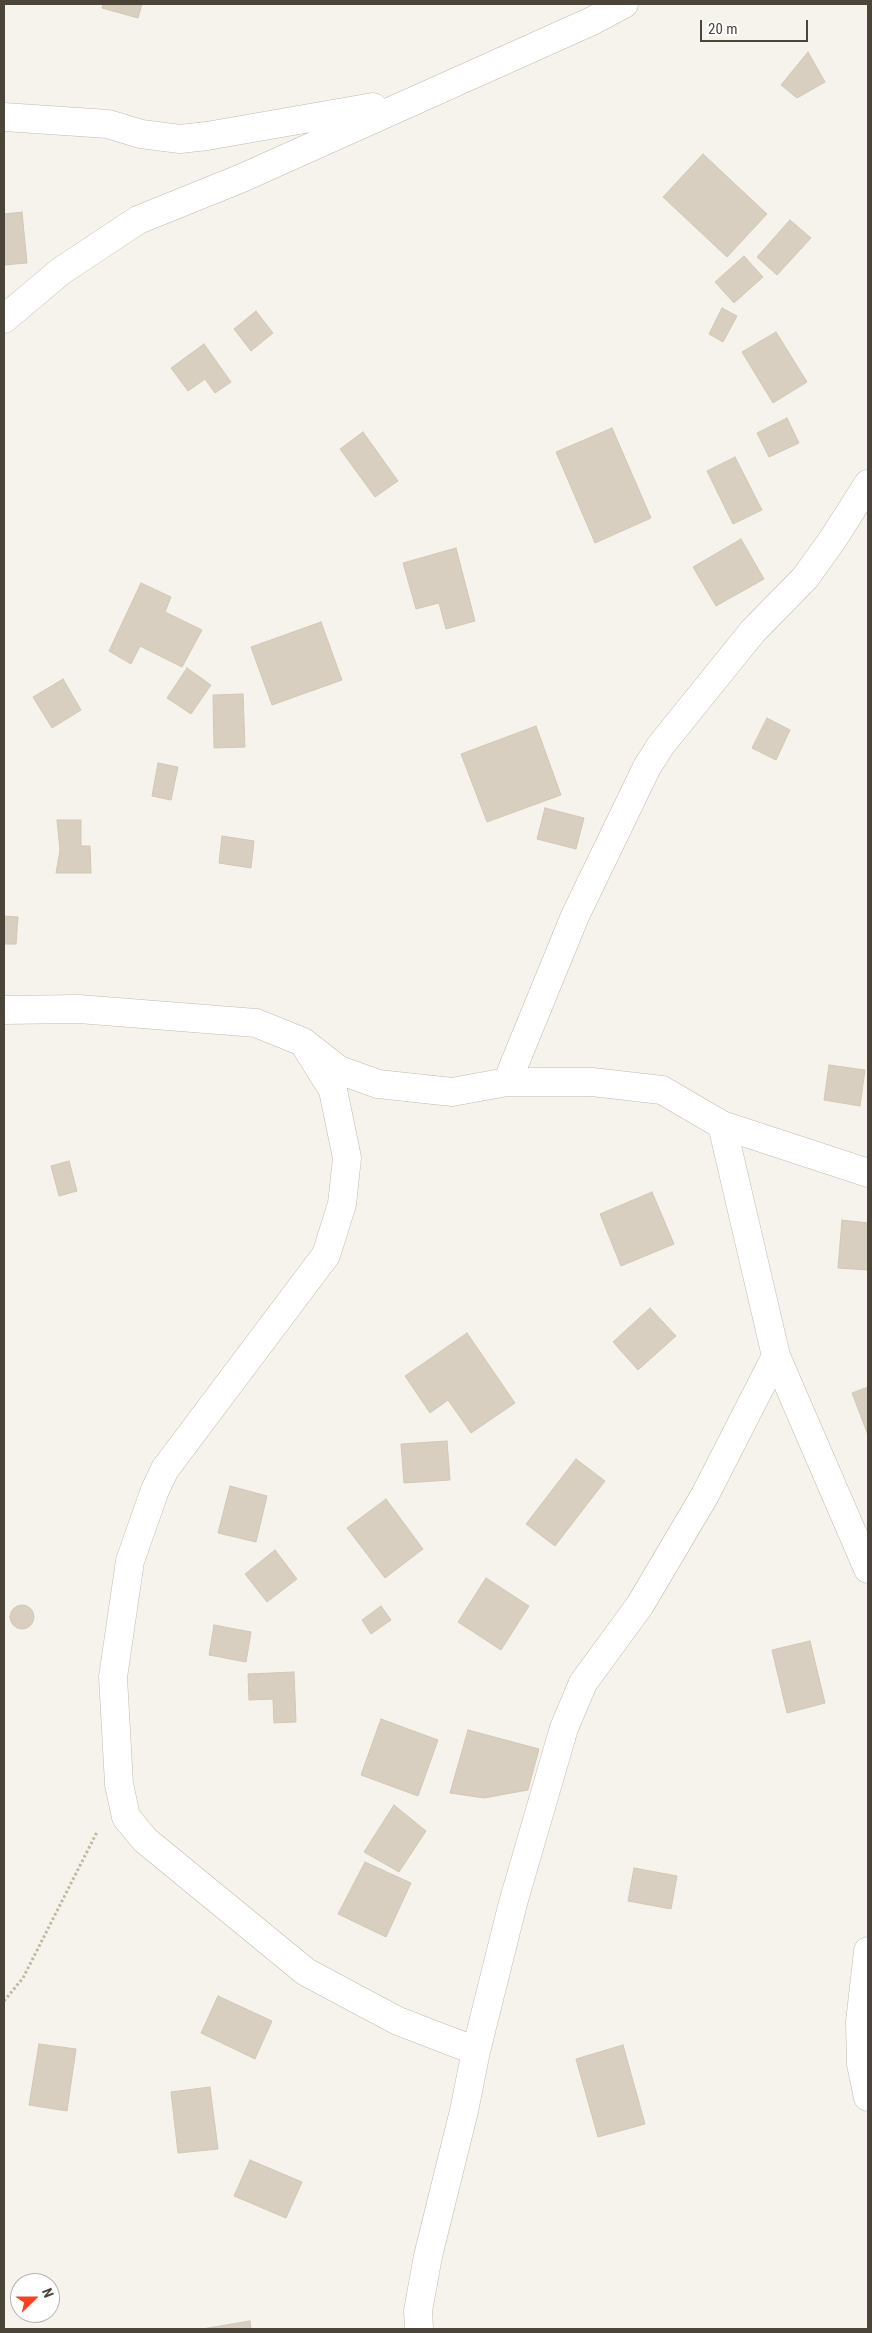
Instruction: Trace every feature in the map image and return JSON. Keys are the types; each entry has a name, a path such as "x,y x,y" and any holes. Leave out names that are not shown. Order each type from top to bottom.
{"street":[{"path":"4,318 61,271 138,220 242,178 412,101 592,12 624,4"},
{"path":"4,117 108,124 141,134 180,139 412,101"},
{"path":"507,1082 575,916 647,767 661,745 753,632 804,578 833,539 868,484"},
{"path":"4,1010 79,1009 256,1023 302,1042 339,1070 378,1084 452,1092 507,1082 592,1082 662,1090 722,1125 868,1173"},
{"path":"302,1042 333,1090 347,1158 342,1204 326,1255 164,1469 155,1490 130,1561 113,1677 119,1784 126,1817 145,1840 306,1972 398,2021 476,2051"},
{"path":"722,1125 776,1356 868,1569"},
{"path":"419,2329 418,2311 428,2256 464,2111 476,2051 513,1903 564,1728 583,1683 640,1605 695,1512 776,1356"},
{"path":"868,1951 860,2022 861,2064 868,2097"}],"path":[{"path":"4,2000 24,1978 72,1885 119,1784"}],"building":[{"path":"103,4 142,4 138,18 102,8"},
{"path":"808,52 825,82 797,98 781,85"},
{"path":"703,154 767,214 727,257 663,197"},
{"path":"22,212 27,263 4,265 4,214"},
{"path":"790,220 811,238 777,275 757,257"},
{"path":"744,256 763,277 734,303 715,282"},
{"path":"722,308 737,316 723,342 709,334"},
{"path":"256,311 273,333 251,351 234,329"},
{"path":"776,332 807,382 773,403 742,352"},
{"path":"204,344 231,382 215,393 205,379 188,391 171,368"},
{"path":"787,418 799,443 769,457 757,433"},
{"path":"612,428 651,518 595,543 556,452"},
{"path":"363,432 398,481 375,497 340,449"},
{"path":"735,457 762,510 733,524 707,471"},
{"path":"741,539 764,579 716,606 693,567"},
{"path":"456,548 475,621 446,629 439,603 416,609 403,563"},
{"path":"141,583 171,597 165,612 202,630 182,667 140,646 131,664 109,651"},
{"path":"321,622 342,680 272,705 251,647"},
{"path":"187,668 211,685 191,714 167,698"},
{"path":"63,679 81,710 52,728 33,697"},
{"path":"243,694 245,747 214,748 213,695"},
{"path":"767,718 790,730 776,760 752,748"},
{"path":"536,726 561,795 487,822 461,754"},
{"path":"158,763 178,767 171,800 152,796"},
{"path":"545,808 584,818 576,849 537,839"},
{"path":"57,820 81,820 81,846 90,846 91,873 56,873 60,850"},
{"path":"222,836 254,841 251,868 219,863"},
{"path":"4,916 18,917 16,944 4,944"},
{"path":"829,1065 865,1070 860,1106 824,1100"},
{"path":"69,1161 77,1191 59,1196 51,1166"},
{"path":"652,1192 674,1244 621,1266 600,1214"},
{"path":"842,1220 868,1223 868,1270 838,1268"},
{"path":"650,1308 676,1336 638,1370 613,1342"},
{"path":"467,1333 515,1403 471,1433 448,1400 430,1413 405,1376"},
{"path":"868,1387 868,1435 852,1393"},
{"path":"447,1441 450,1480 404,1483 401,1444"},
{"path":"576,1459 605,1481 555,1546 526,1524"},
{"path":"230,1486 267,1496 256,1542 218,1533"},
{"path":"386,1499 423,1549 385,1578 347,1528"},
{"path":"275,1550 297,1579 267,1602 245,1574"},
{"path":"486,1578 529,1606 501,1650 458,1622"},
{"path":"22,1605 30,1609 34,1617 30,1625 22,1629 14,1625 10,1617 14,1609"},
{"path":"381,1606 391,1620 371,1634 362,1620"},
{"path":"214,1625 251,1632 246,1662 209,1655"},
{"path":"810,1641 825,1703 787,1713 772,1650"},
{"path":"294,1672 296,1722 274,1723 273,1699 249,1700 248,1674"},
{"path":"381,1719 438,1740 418,1796 361,1775"},
{"path":"468,1730 539,1749 528,1790 484,1798 450,1793"},
{"path":"394,1805 426,1831 399,1872 364,1852"},
{"path":"365,1862 411,1883 386,1937 338,1914"},
{"path":"634,1868 677,1876 671,1909 628,1901"},
{"path":"218,1996 272,2021 255,2059 201,2033"},
{"path":"39,2044 76,2049 67,2111 29,2105"},
{"path":"623,2045 645,2124 598,2137 576,2059"},
{"path":"210,2087 218,2149 178,2153 171,2092"},
{"path":"250,2160 302,2182 286,2218 234,2196"},
{"path":"250,2321 251,2329 202,2329"}]}
